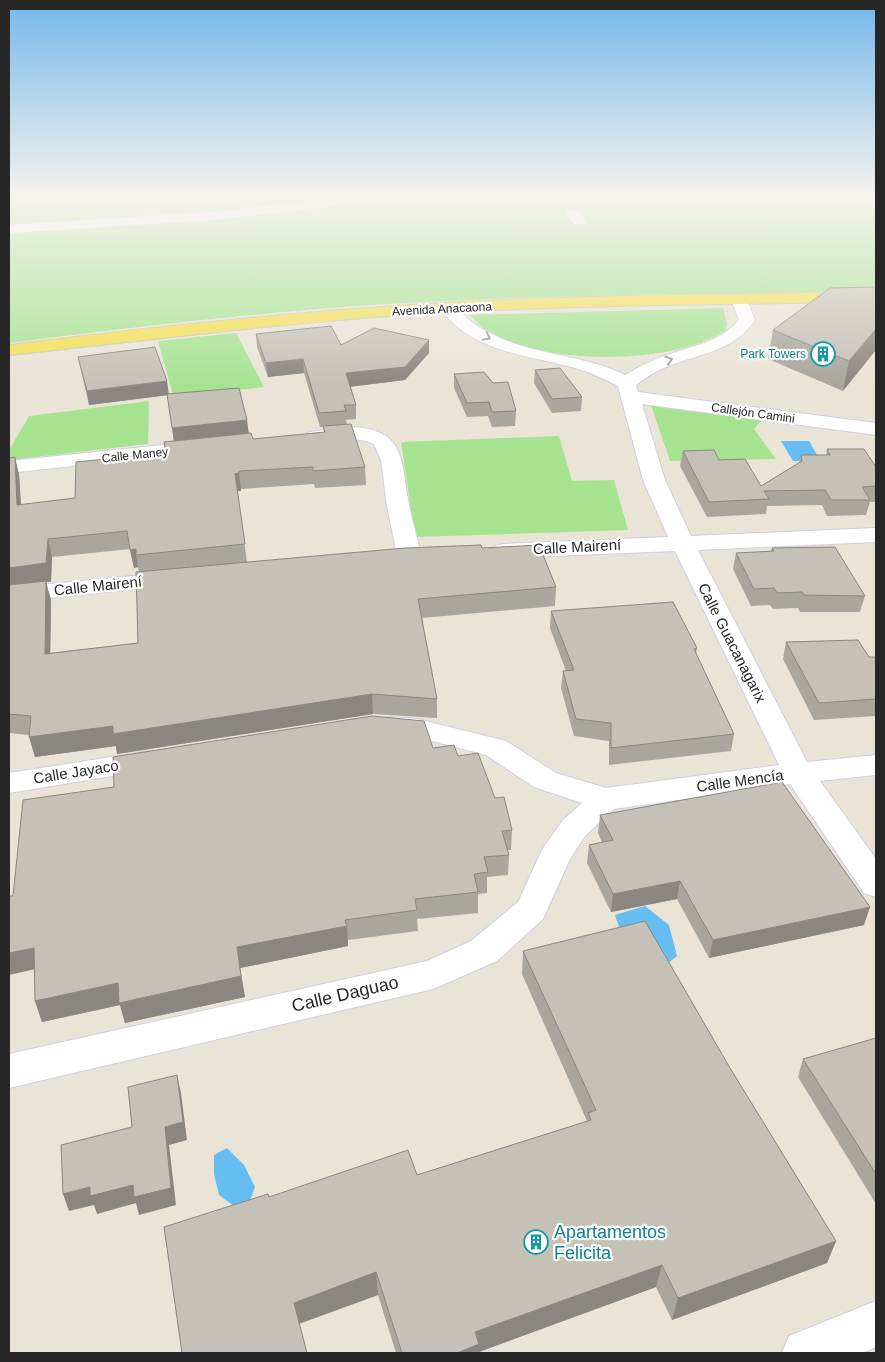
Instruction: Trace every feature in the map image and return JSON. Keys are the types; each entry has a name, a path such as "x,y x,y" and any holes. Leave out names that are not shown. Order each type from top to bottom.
{"main road":[{"name":"Avenida Anacaona","path":"9,350 198,328 448,308 739,299 876,297"}],"street":[{"path":"448,308 467,327 488,339 511,348 586,364 610,373 628,390 643,371 664,362 718,345 739,332 747,320 739,299"},
{"name":"Callejón Camini","path":"628,390 876,429"},
{"name":"Calle Guacanagarix","path":"628,390 654,480 682,542 798,773 876,884"},
{"path":"299,438 342,434 366,435 380,440 388,450 393,466 397,500 409,556"},
{"name":"Calle Maney","path":"9,467 224,445"},
{"name":"Calle Mairení","path":"478,552 876,535"},
{"name":"Calle Mairení","path":"9,595 194,577"},
{"path":"363,727 373,725 417,728 496,748 545,780 605,799"},
{"name":"Calle Jayaco","path":"9,783 176,756"},
{"name":"Calle Mencía","path":"605,799 798,773 876,765"},
{"name":"Calle Daguao","path":"9,1071 433,974 484,951 530,910 554,856 574,828 605,799"},
{"path":"806,1353 876,1324"}],"green space":[{"path":"9,259 876,259 876,291 570,296 387,304 292,311 9,343"},
{"path":"723,308 727,324 725,331 701,342 672,351 604,357 569,355 536,349 507,340 483,328 469,315"},
{"path":"236,333 264,387 174,398 158,341"},
{"path":"149,401 148,444 9,460 9,450 29,416"},
{"path":"650,402 762,420 754,429 776,459 670,461"},
{"path":"559,436 572,481 614,480 628,530 415,537 401,442"}],"water":[{"path":"781,441 809,441 820,460 793,461"},
{"path":"645,906 669,925 677,956 667,964 620,930 615,915"},
{"path":"227,1148 244,1165 255,1187 248,1206 234,1206 219,1195 214,1174 214,1155"}],"building":[{"path":"876,287 876,329 849,361 773,330 830,288"},
{"path":"331,326 341,345 374,328 429,340 405,367 346,373 356,405 344,405 346,411 319,413 303,359 266,363 256,334"},
{"path":"155,347 167,381 87,391 78,357"},
{"path":"560,368 582,397 552,399 535,370"},
{"path":"484,372 493,383 508,382 516,411 492,412 489,402 467,403 454,374"},
{"path":"239,388 247,420 172,428 167,394"},
{"path":"351,424 365,467 313,471 313,467 239,471 239,473 235,474 245,544 136,555 136,549 130,550 127,531 48,539 46,563 9,568 9,458 15,457 17,505 75,498 76,462 166,453 164,442 251,433 253,439 325,432 323,426"},
{"path":"827,449 864,449 876,467 876,486 862,487 870,500 831,500 825,490 764,491 769,499 709,502 683,451 714,450 719,460 745,459 761,486 802,461 801,455 830,455"},
{"path":"481,545 482,548 539,545 556,587 418,599 437,699 372,694 113,734 113,726 29,737 31,716 9,714 9,585 46,581 45,654 138,643 136,572 405,548"},
{"path":"835,547 865,596 804,595 802,592 777,593 774,588 754,589 736,553 774,551 772,548"},
{"path":"673,602 697,648 694,649 734,734 611,748 611,723 576,719 563,671 574,670 551,611"},
{"path":"858,640 869,657 876,657 876,699 819,703 786,642"},
{"path":"372,716 424,721 433,748 454,745 458,756 478,753 495,798 504,797 512,830 502,831 509,855 484,857 488,872 474,874 478,892 415,899 417,910 345,920 347,926 237,947 241,976 119,1003 118,983 35,1001 34,948 9,953 9,896 13,896 23,800 114,787 113,757"},
{"path":"782,782 870,907 713,940 680,881 613,894 589,845 613,840 600,815"},
{"path":"645,921 730,1068 836,1241 678,1298 662,1265 475,1332 479,1344 457,1353 402,1353 376,1272 294,1303 307,1353 182,1353 164,1227 268,1194 269,1197 408,1150 417,1175 591,1120 588,1113 596,1110 523,951"},
{"path":"876,1038 876,1174 803,1059"},
{"path":"177,1075 183,1122 165,1127 171,1188 134,1197 133,1185 90,1196 90,1187 63,1194 61,1145 132,1127 128,1087"}],"place":[{"name":"Park Towers","path":"823,354"},
{"name":"Apartamentos Felicita","path":"536,1242"}]}
